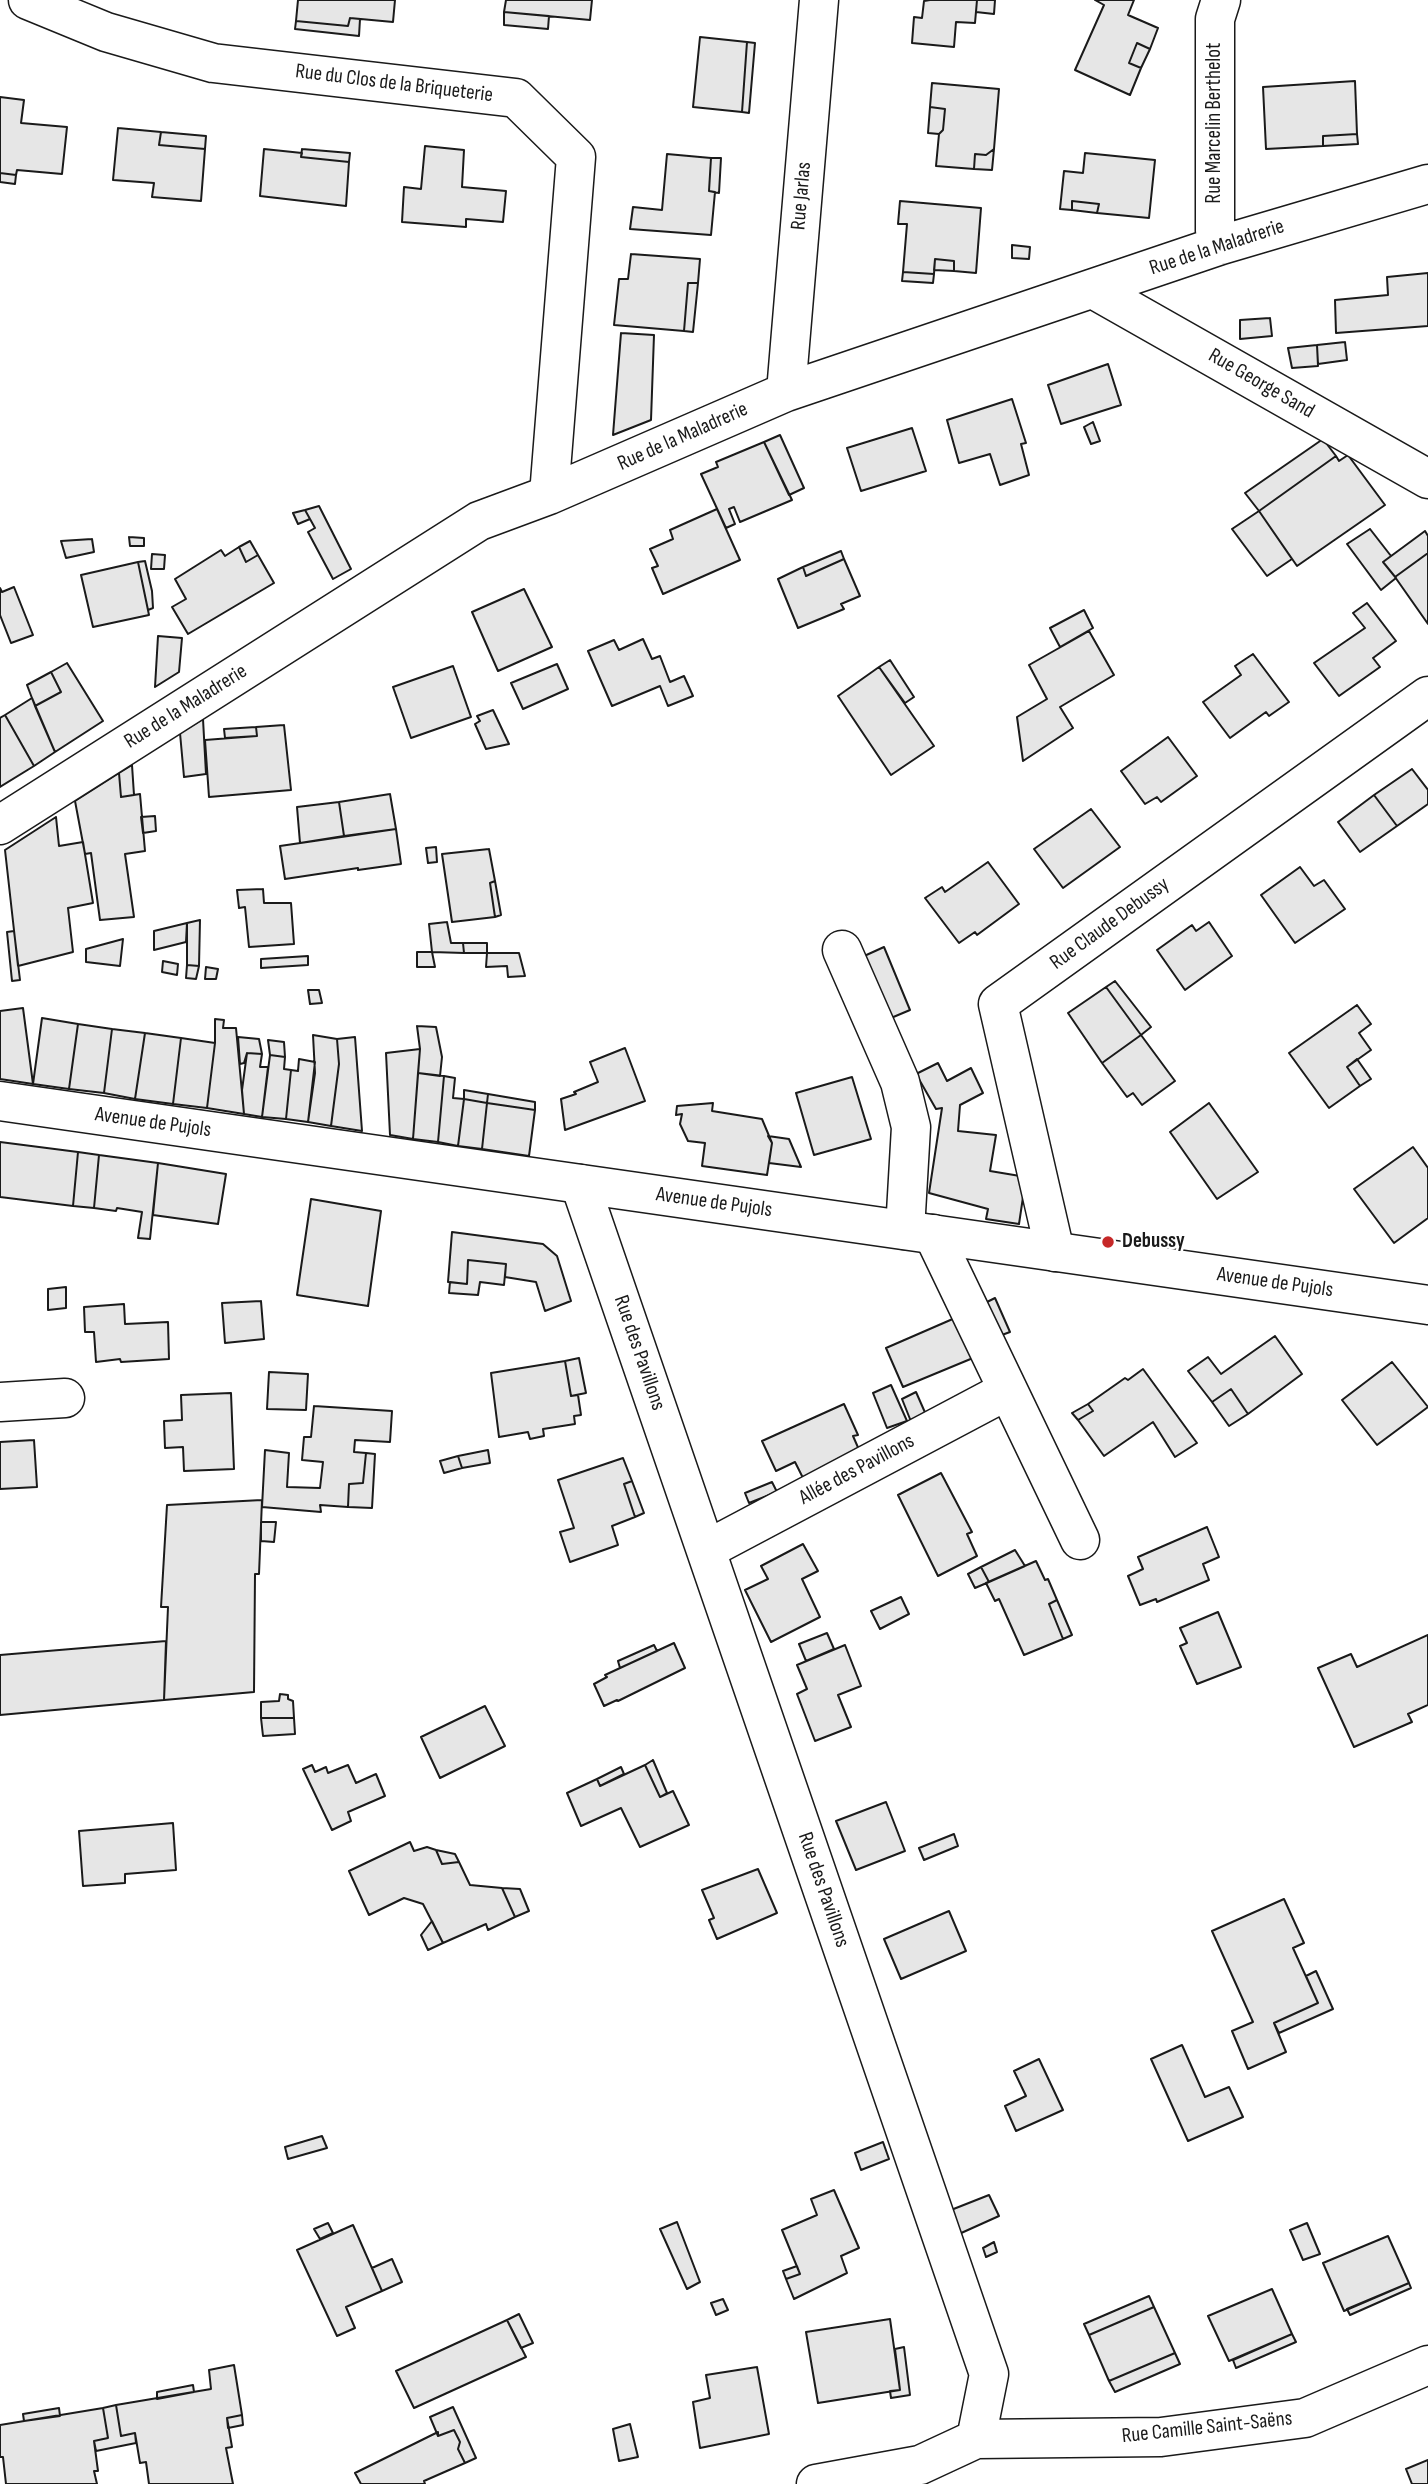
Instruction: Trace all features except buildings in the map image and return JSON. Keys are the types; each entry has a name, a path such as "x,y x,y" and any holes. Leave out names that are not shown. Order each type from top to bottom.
{"street":[{"name":"Rue du Clos de la Briqueterie","path":"28,0 106,32 213,63 516,99 526,108 576,156 550,495"},
{"name":"Rue Jarlas","path":"786,392 819,0"},
{"name":"Rue Marcelin Berthelot","path":"1221,0 1215,19 1215,231 1221,246"},
{"name":"Rue de la Maladrerie","path":"0,825 479,521 550,495 786,392 1221,246 1428,184"},
{"name":"Rue George Sand","path":"1093,289 1428,479"},
{"name":"Rue Claude Debussy","path":"1055,1252 998,1004 1428,696"},
{"path":"842,950 900,1082 911,1127 919,1232 1008,1390 1080,1539"},
{"name":"Avenue de Pujols","path":"0,1101 1428,1305"},
{"name":"Rue des Pavillons","path":"580,1184 989,2374 976,2439"},
{"name":"Allée des Pavillons","path":"706,1550 1008,1390"},
{"path":"0,1402 65,1398"},
{"name":"Rue Camille Saint-Saëns","path":"976,2439 1161,2437 1305,2418 1428,2365"},
{"path":"816,2484 925,2474 976,2439"}],"place":[{"name":"Debussy","path":"1108,1242"}]}
